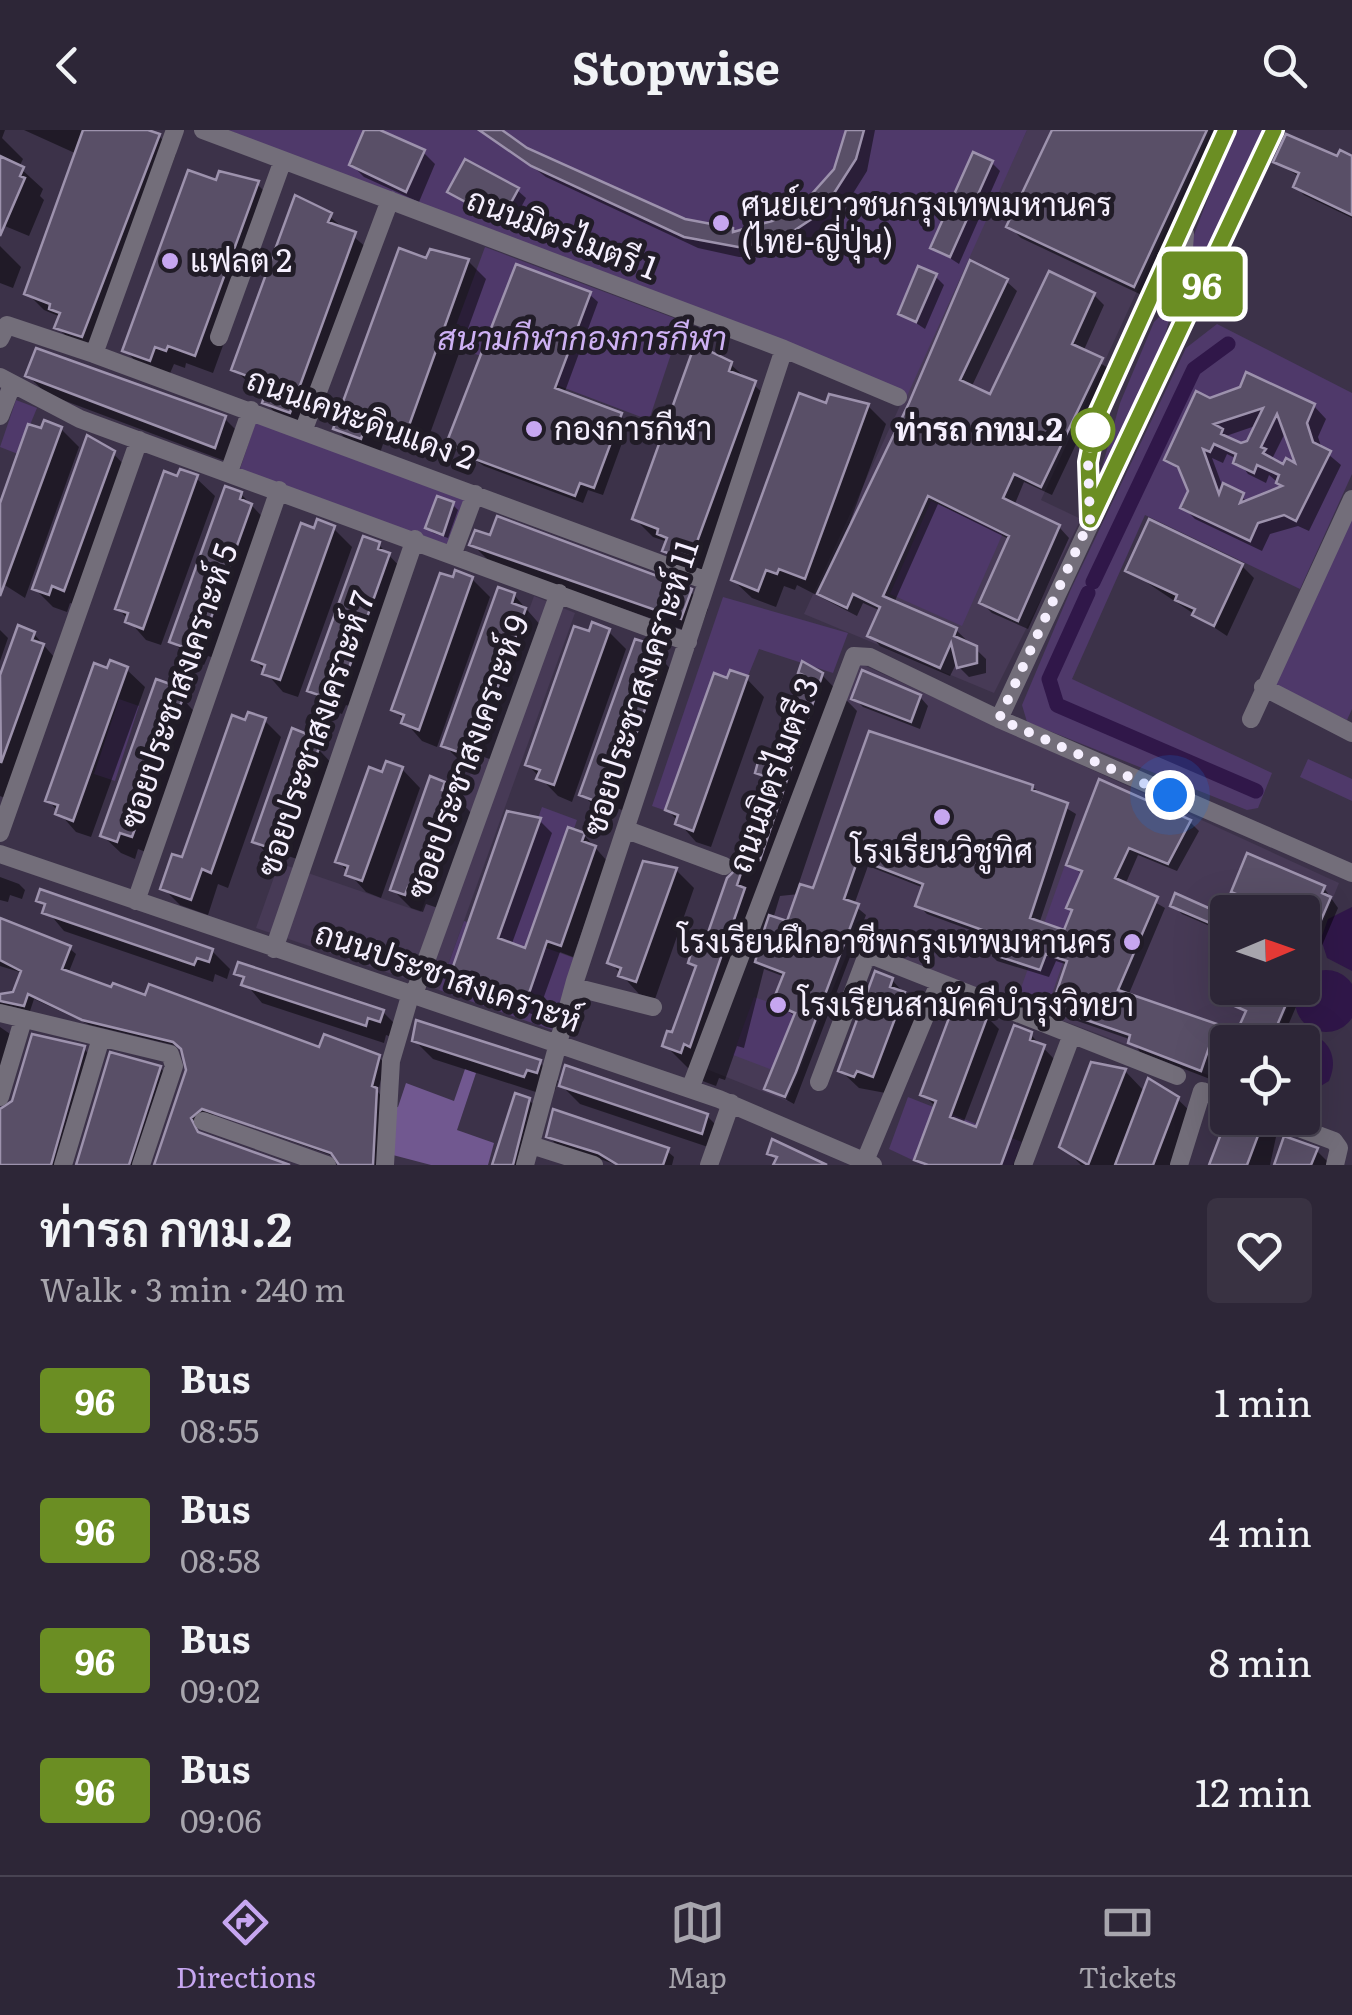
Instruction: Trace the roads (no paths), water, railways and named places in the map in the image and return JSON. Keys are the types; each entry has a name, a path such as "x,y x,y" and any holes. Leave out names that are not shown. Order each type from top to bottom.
{"street":[{"path":"94,354 175,130"},
{"name":"ถนนมิตรไมตรี 1","path":"203,130 784,349 898,397"},
{"path":"1090,520 1090,438 1226,130"},
{"path":"999,719 1274,130"},
{"path":"219,337 282,160"},
{"path":"304,429 390,200"},
{"path":"1192,205 1180,253 1182,277 1200,288"},
{"path":"1152,292 1191,308"},
{"name":"ถนนเคหะดินแดง 2","path":"0,339 7,325 94,354 708,581"},
{"name":"ซอยประชาสงเคราะห์ 11","path":"525,1165 574,987 784,349"},
{"path":"0,416 6,381 80,419 688,642"},
{"path":"230,472 251,410"},
{"path":"0,833 139,440"},
{"name":"ซอยประชาสงเคราะห์ 5","path":"136,902 278,490"},
{"path":"454,553 475,494"},
{"path":"1251,719 1352,499"},
{"name":"ซอยประชาสงเคราะห์ 7","path":"274,949 415,539"},
{"name":"ซอยประชาสงเคราะห์ 9","path":"385,1165 391,1061 559,593"},
{"name":"ถนนมิตรไมตรี 3","path":"690,1089 850,660 870,658 999,719 1351,870"},
{"path":"1264,688 1352,733"},
{"path":"627,830 724,866"},
{"name":"ถนนประชาสงเคราะห์","path":"0,854 560,1048 731,1103 869,1163"},
{"path":"819,1082 868,957 1177,1076"},
{"path":"869,1163 939,983"},
{"path":"574,987 653,1007"},
{"path":"0,1014 160,1051 174,1059 142,1165"},
{"path":"0,1097 24,1020"},
{"path":"1023,1165 1072,1037"},
{"path":"63,1165 101,1038"},
{"path":"1179,1165 1202,1091 1210,1094"},
{"path":"709,1165 731,1103"},
{"path":"203,1121 327,1165"},
{"path":"1318,1135 1334,1141 1339,1148 1335,1165"},
{"path":"531,1145 594,1165"}],"waterway":[{"path":"1093,582 1194,369 1228,344"},
{"path":"1088,593 1049,679 1057,705 1256,791"}],"place":[{"name":"ศูนย์เยาวชนกรุงเทพมหานคร (ไทย-ญี่ปุ่น)","path":"721,223"},
{"name":"แฟลต 2","path":"170,261"},
{"name":"กองการกีฬา","path":"534,429"},
{"name":"ท่ารถ กทม.2","path":"1093,430"},
{"name":"โรงเรียนวิชูทิศ","path":"942,817"},
{"name":"โรงเรียนฝึกอาชีพกรุงเทพมหานคร","path":"1132,942"},
{"name":"โรงเรียนสามัคคีบํารุงวิทยา","path":"778,1005"}],"park label":[{"name":"สนามกีฬากองการกีฬา","path":"582,339"}]}
